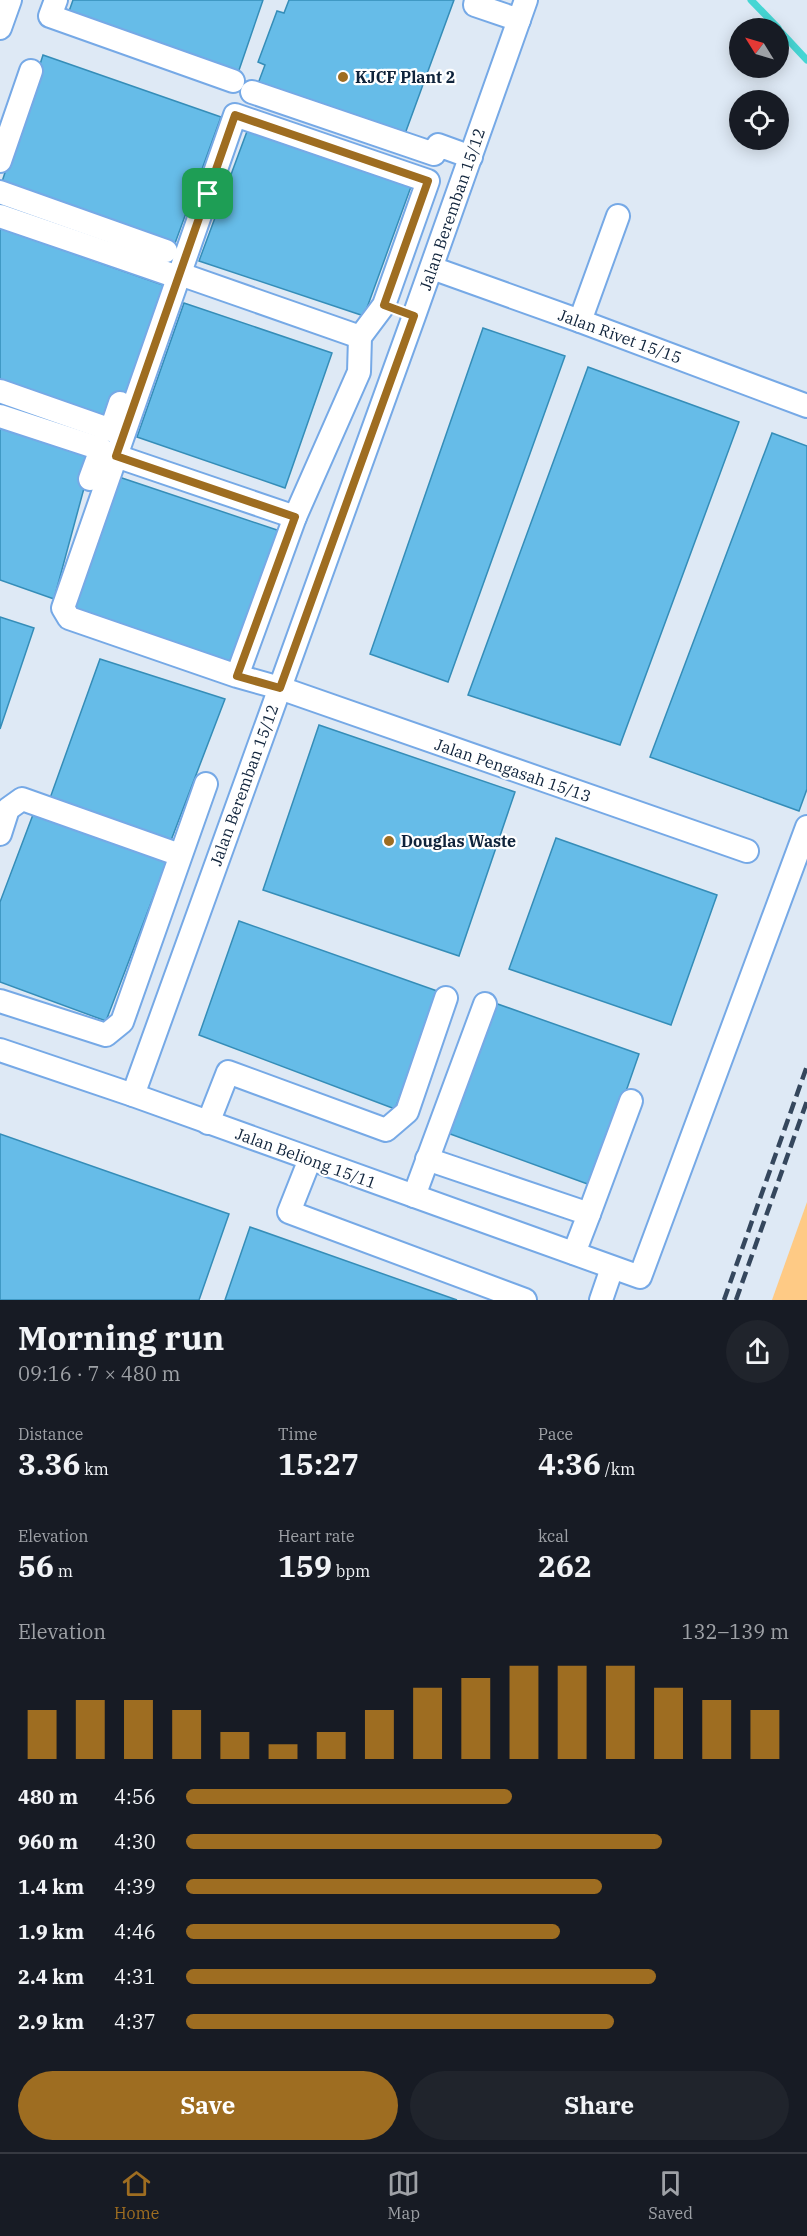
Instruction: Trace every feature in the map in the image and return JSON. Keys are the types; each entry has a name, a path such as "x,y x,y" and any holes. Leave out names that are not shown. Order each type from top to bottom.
{"street":[{"path":"55,0 50,16 434,154 438,145 471,157"},
{"path":"476,0 475,5 522,10"},
{"name":"Jalan Beremban 15/12","path":"133,1095 432,268 522,10"},
{"path":"0,161 31,71"},
{"path":"237,676 295,517 359,372 360,337 384,305 428,181 235,115 175,274 116,456 295,517"},
{"path":"0,192 166,251"},
{"path":"0,216 360,337"},
{"path":"580,321 618,216"},
{"name":"Jalan Rivet 15/15","path":"432,268 807,406"},
{"path":"384,305 414,316"},
{"path":"0,391 111,430 135,359"},
{"path":"359,372 390,384"},
{"path":"0,416 101,449 90,479"},
{"name":"Jalan Pengasah 15/13","path":"116,456 63,608 69,618 237,676 280,688 747,851"},
{"path":"0,1001 106,1035 122,1022 206,784"},
{"path":"0,834 8,809 22,799 180,855"},
{"name":"Jalan Beliong 15/11","path":"0,1050 133,1095 612,1268 640,1276 807,827"},
{"path":"208,1123 228,1072 386,1130 407,1112 446,998"},
{"path":"414,1197 485,1004"},
{"path":"574,1253 631,1101"},
{"path":"427,1159 589,1214"},
{"path":"310,1160 290,1212 525,1300"},
{"path":"601,1300 612,1268"}],"shaded area":[{"path":"807,1202 807,1300 772,1300"}],"building":[{"path":"73,0 263,0 237,76 67,17"},
{"name":"KJCF Plant 2","path":"289,0 454,0 402,142 256,89 265,65 258,62 277,11 284,13"},
{"path":"43,55 221,117 170,257 0,188"},
{"path":"249,126 412,184 364,316 199,261"},
{"path":"0,228 166,286 118,421 0,380"},
{"path":"184,303 332,353 285,488 137,437"},
{"path":"483,328 565,356 448,682 370,654"},
{"path":"588,367 739,422 620,745 468,695"},
{"path":"0,423 93,455 54,599 0,580"},
{"path":"772,433 807,446 807,789 799,811 650,757"},
{"path":"119,477 280,531 232,666 71,611"},
{"path":"0,617 34,628 0,729"},
{"path":"100,659 225,699 170,843 49,801"},
{"name":"Douglas Waste","path":"319,725 515,792 459,956 263,890"},
{"path":"34,812 167,861 106,1021 0,982 0,902"},
{"path":"556,838 717,895 671,1025 509,969"},
{"path":"239,921 440,992 395,1109 199,1035"},
{"path":"492,1002 639,1054 593,1186 442,1131"},
{"path":"0,1134 229,1214 199,1300 0,1300"},
{"path":"250,1227 457,1300 225,1300"}],"waterway":[{"path":"751,0 768,18"},
{"path":"789,41 807,60"}],"railway":[{"path":"724,1300 807,1066"},
{"path":"736,1300 807,1101"}],"place":[{"name":"KJCF Plant 2","path":"343,77"},
{"name":"Douglas Waste","path":"389,841"}],"route":[{"path":"235,115 428,181 384,305 414,316 280,688 237,676 295,517 116,456 208,194 235,115"}]}
